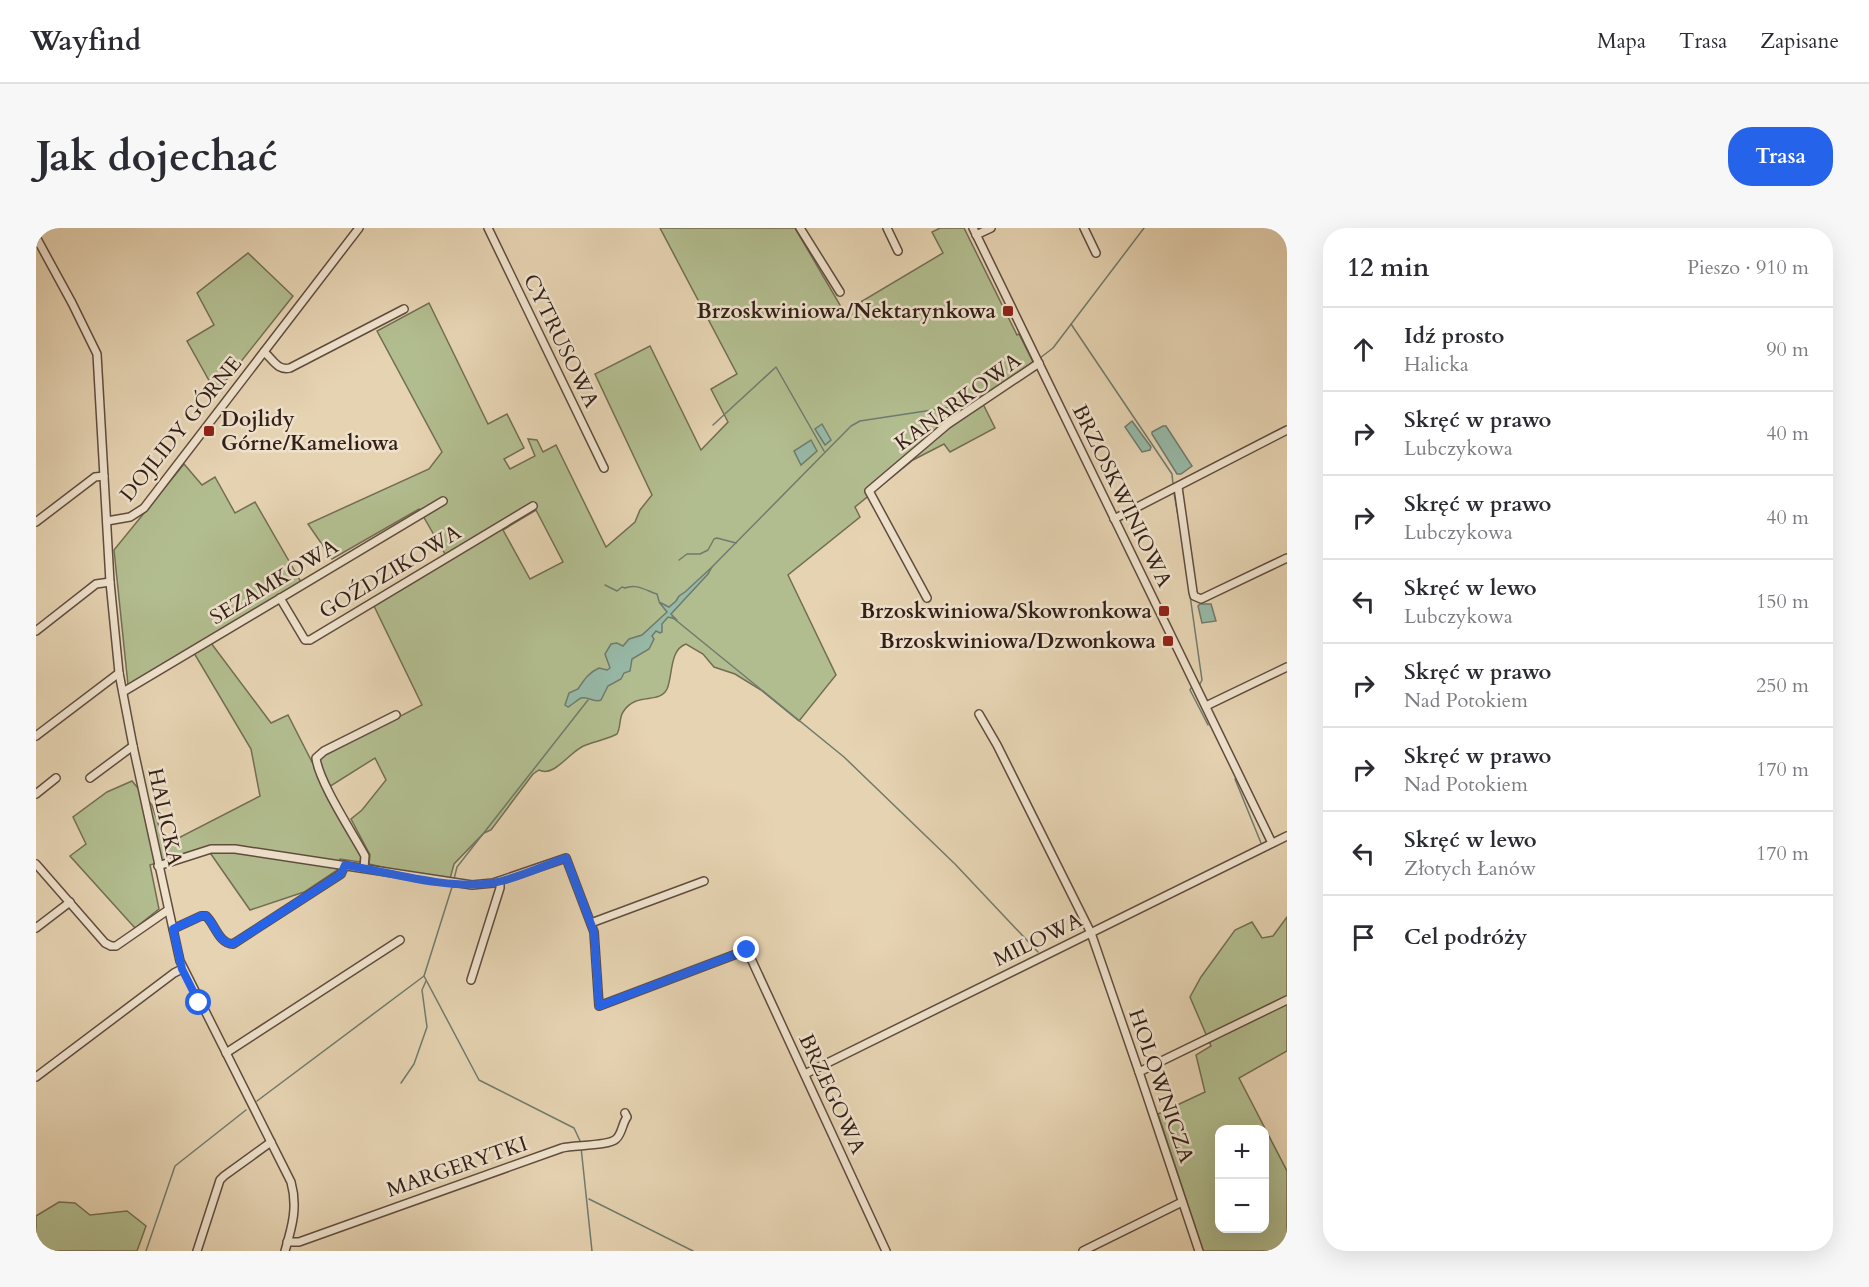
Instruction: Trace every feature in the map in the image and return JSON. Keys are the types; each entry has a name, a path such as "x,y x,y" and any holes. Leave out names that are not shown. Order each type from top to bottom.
{"street":[{"name":"DOJLIDY GÓRNE","path":"107,521 130,517 144,508 359,228"},
{"name":"CYTRUSOWA","path":"489,228 604,468"},
{"path":"800,228 840,291"},
{"path":"887,228 898,251"},
{"path":"975,231 991,228"},
{"path":"1084,228 1096,253"},
{"name":"BRZOSKWINIOWA","path":"975,231 1272,843"},
{"name":"HALICKA","path":"36,237 96,350 110,582 119,673 158,866 182,969 291,1182 295,1199 294,1219 285,1251"},
{"path":"264,352 279,368 284,370 404,309"},
{"name":"KANARKOWA","path":"927,598 869,491 948,424 1039,363"},
{"path":"1114,519 1287,430"},
{"path":"36,522 95,477 104,476"},
{"path":"1178,487 1194,596 1201,599 1287,558"},
{"name":"SEZAMKOWA","path":"123,692 443,501"},
{"name":"GOŹDZIKOWA","path":"280,598 305,640 309,640 533,506"},
{"path":"36,631 96,584 110,582"},
{"path":"1206,706 1287,667"},
{"path":"36,736 119,673"},
{"path":"364,868 365,856 321,774 316,758 324,751 396,714"},
{"name":"HOLOWNICZA","path":"979,714 997,744 1091,933 1199,1251"},
{"path":"90,778 133,746"},
{"path":"36,794 56,778"},
{"name":"MILOWA","path":"805,1074 1287,836"},
{"path":"158,866 211,849 235,849 471,885 500,881 566,858 591,922 704,882"},
{"path":"36,864 105,943 111,946 116,946 168,910"},
{"path":"173,929 201,916 206,916 224,941 233,944 341,874 345,865"},
{"path":"471,980 500,888 500,881"},
{"path":"36,928 70,902"},
{"name":"BRZEGOWA","path":"591,922 594,932 599,1006 747,950 886,1251"},
{"path":"226,1053 400,940"},
{"path":"36,1077 182,969"},
{"path":"1140,1072 1287,1000"},
{"name":"MARGERYTKI","path":"288,1242 299,1242 562,1148 577,1144 609,1143 615,1140 626,1115"},
{"path":"197,1251 220,1180 271,1142"},
{"path":"1083,1251 1182,1202"}],"shaded area":[{"path":"660,228 795,228 844,312 943,253 932,232 940,228 964,228 1017,335 1019,334 1033,362 980,398 995,428 950,452 944,444 913,460 855,507 860,517 788,575 836,675 799,721 761,690 735,674 714,667 703,654 686,644 674,657 669,684 663,694 634,702 628,706 622,714 617,734 580,748 551,770 539,770 533,774 491,830 484,833 454,864 450,879 412,874 369,864 370,855 351,819 362,810 386,780 375,758 324,790 361,856 360,862 340,859 337,870 304,892 250,910 206,847 150,865 159,909 135,928 70,856 86,844 73,817 107,792 132,781 152,805 165,845 260,796 251,749 194,653 211,643 271,723 288,715 312,762 422,705 374,606 449,561 419,509 332,559 308,524 429,469 442,452 377,331 429,303 488,424 507,414 524,448 504,459 510,469 535,456 528,439 537,440 543,452 556,445 606,547 635,522 640,510 652,495 595,374 650,346 701,450 728,422 711,389 737,374","holes":["536,510 563,562 530,579 503,530"]},
{"path":"248,253 293,296 216,393 187,341 214,325 197,293"},
{"path":"1132,421 1151,447 1150,450 1142,452 1125,427"},
{"path":"822,424 831,440 825,445 815,429"},
{"path":"1166,426 1192,466 1181,474 1177,474 1152,434"},
{"path":"811,440 817,451 801,465 794,451"},
{"path":"184,464 202,485 215,477 235,513 255,502 301,582 128,685 114,550"},
{"path":"712,567 671,614 676,619 668,617 662,624 662,632 656,631 652,636 654,639 649,649 632,659 630,671 608,686 601,700 581,698 568,707 565,705 569,693 578,689 592,672 599,668 607,670 610,668 605,654 611,644 617,643 623,646 629,639 642,635 667,612 659,602 669,607"},
{"path":"1211,604 1216,621 1202,623 1198,606"},
{"path":"1287,917 1287,1051 1239,1078 1263,1125 1215,1125 1215,1233 1269,1233 1269,1136 1287,1171 1287,1251 1203,1251 1158,1114 1205,1092 1196,1055 1211,1046 1190,997 1201,977 1235,930 1252,922 1262,938 1273,936"},
{"path":"59,1202 75,1203 90,1215 127,1211 146,1226 137,1251 36,1251 36,1216"}],"waterway":[{"path":"1040,358 1053,348 1144,228"},
{"path":"1071,324 1172,474 1173,484"},
{"path":"712,567 851,426 860,421 965,405 977,401 1033,362"},
{"path":"713,425 776,367 824,451"},
{"path":"1174,493 1181,532"},
{"path":"679,560 687,554 700,554 708,550 717,538 736,543"},
{"path":"1183,546 1202,680 1200,684"},
{"path":"605,585 617,591 622,587 641,588 657,594 659,601"},
{"path":"672,617 844,757 955,864 1038,952"},
{"path":"1191,688 1208,725"},
{"path":"454,879 457,867 588,700"},
{"path":"1235,779 1261,843"},
{"path":"1174,896 1264,851"},
{"path":"257,1101 424,976 452,887"},
{"path":"424,976 479,1080 574,1128 581,1143"},
{"path":"401,1083 414,1064 427,1027 422,990 426,981"},
{"path":"146,1251 175,1166 246,1110"},
{"path":"581,1147 592,1251"},
{"path":"589,1199 693,1251"}],"place":[{"name":"Brzoskwiniowa/Nektarynkowa","path":"1008,311"},
{"name":"Dojlidy Górne/Kameliowa","path":"209,431"},
{"name":"Brzoskwiniowa/Skowronkowa","path":"1164,611"},
{"name":"Brzoskwiniowa/Dzwonkowa","path":"1168,641"}],"route":[{"path":"199,1003 182,969 173,929 201,916 206,916 224,941 233,944 341,874 345,865 421,879 471,885 493,883 511,878 566,858 594,932 599,1006 747,950"}]}
